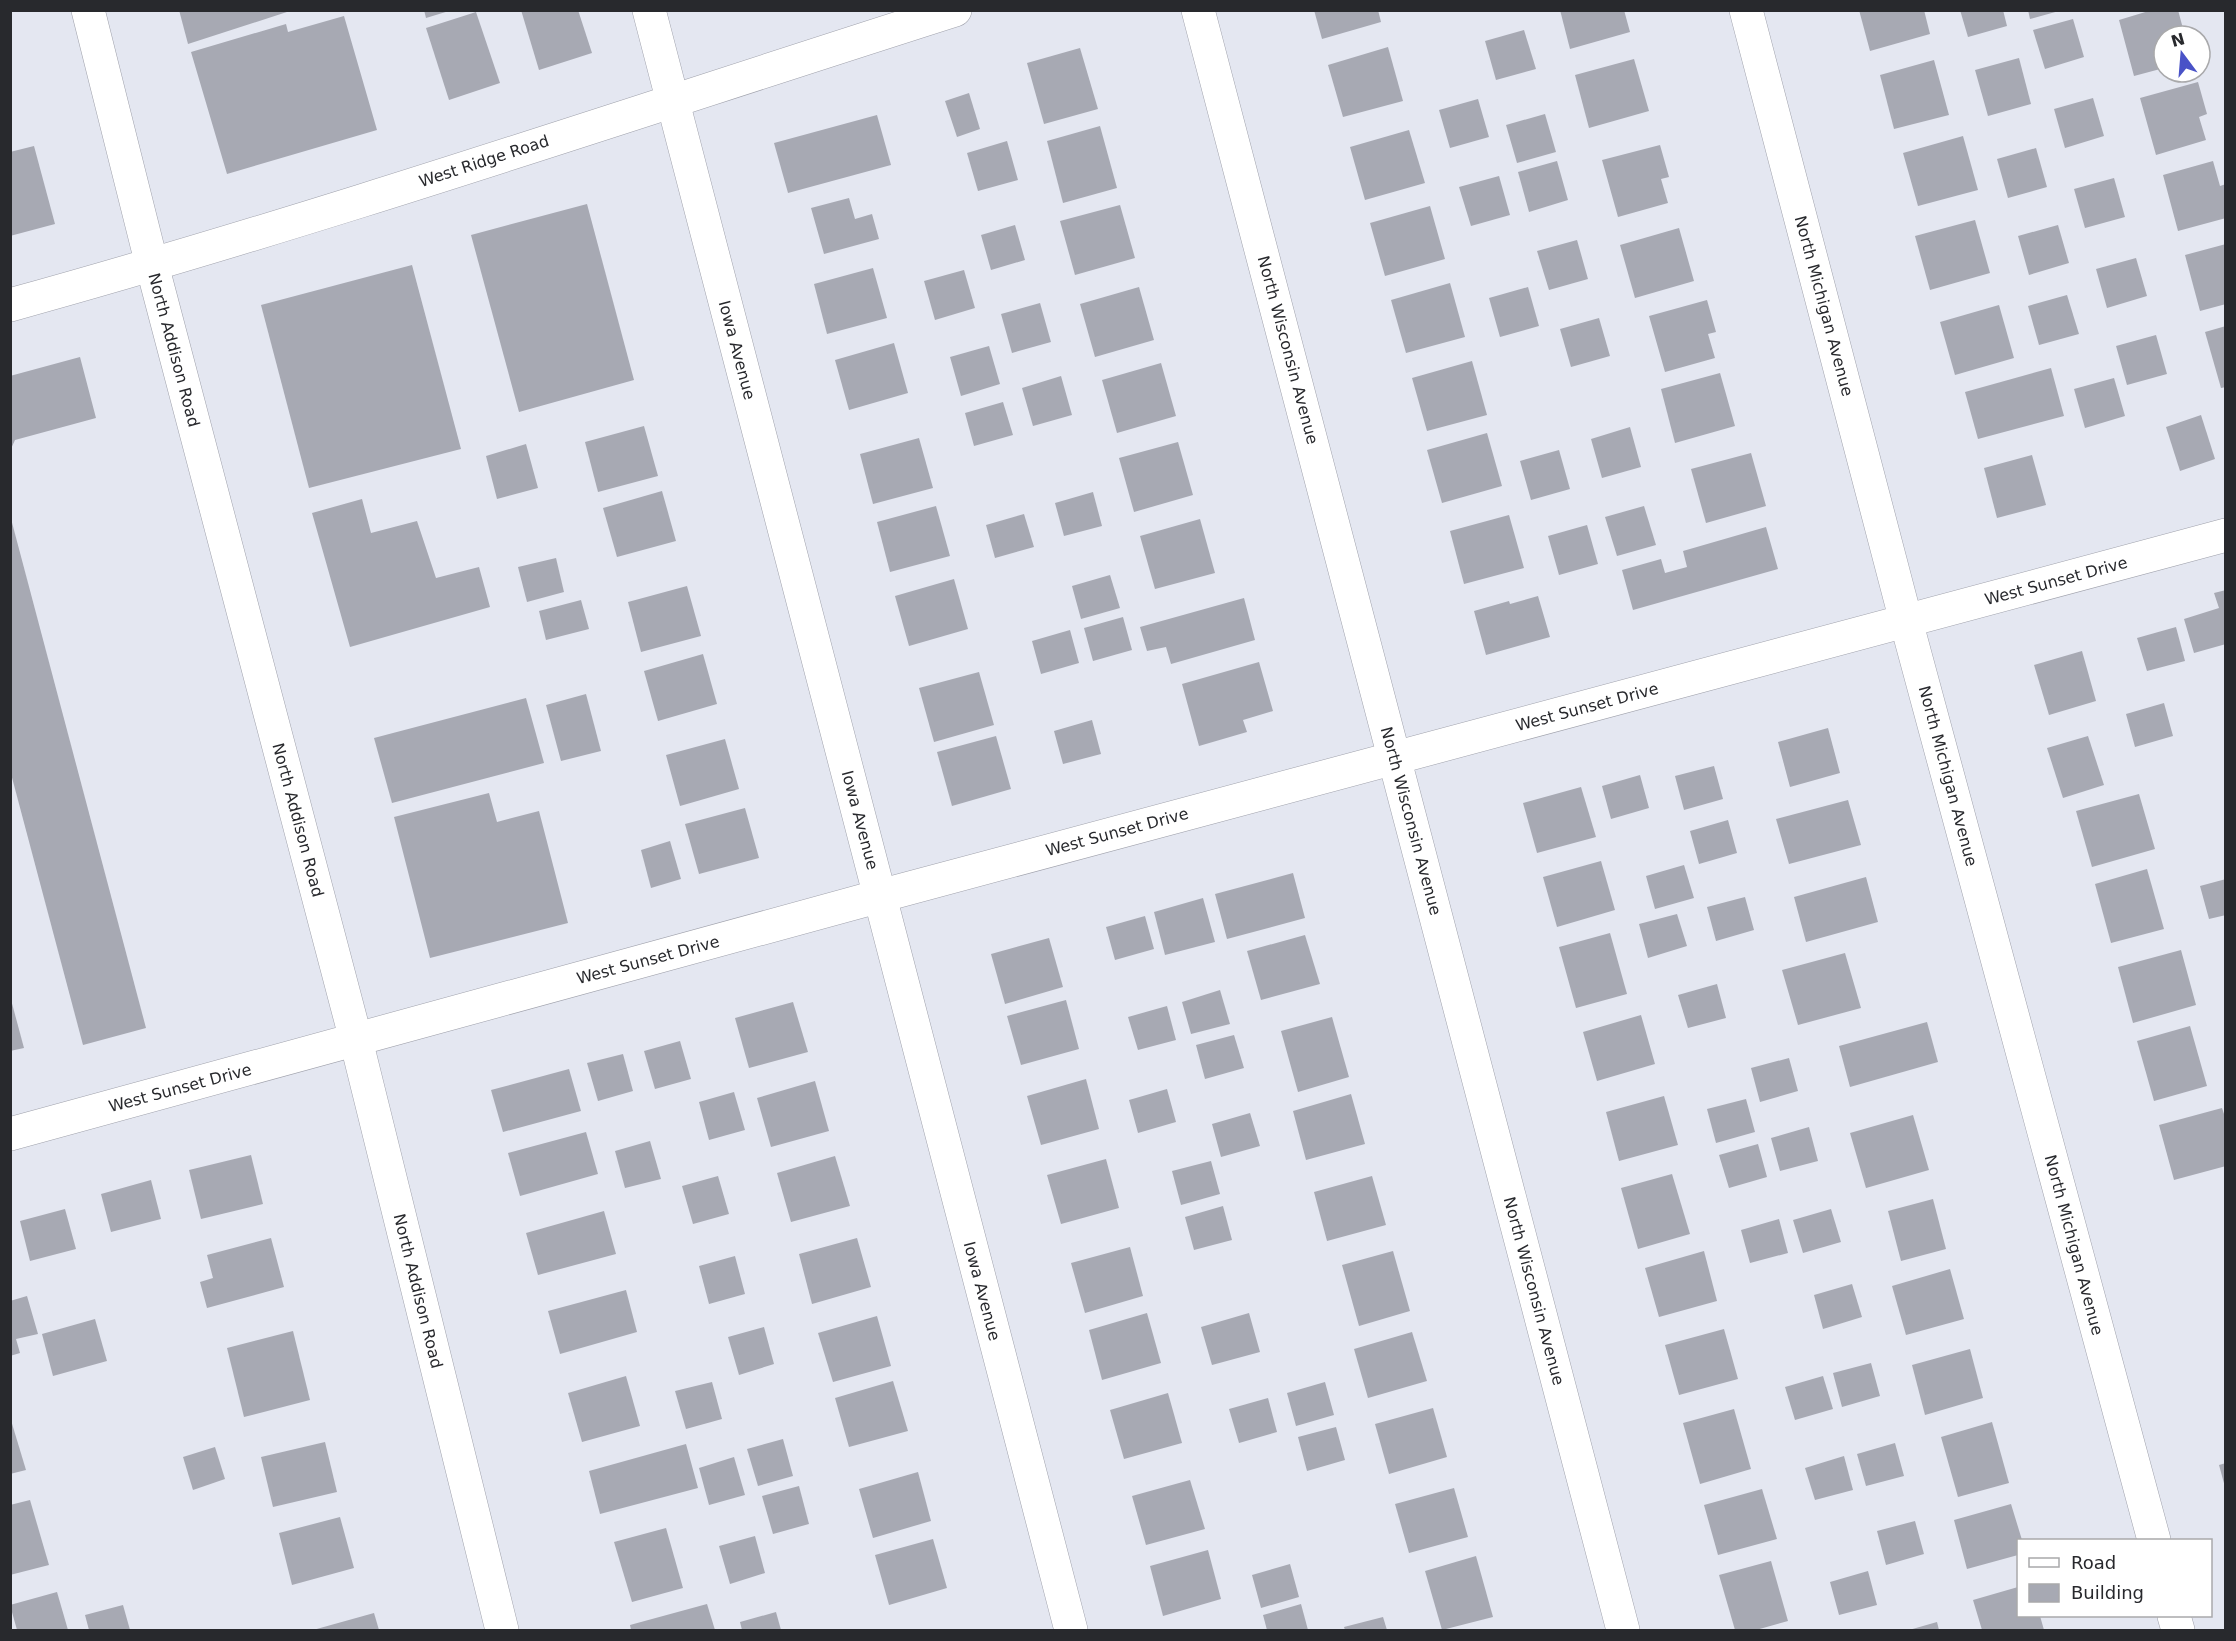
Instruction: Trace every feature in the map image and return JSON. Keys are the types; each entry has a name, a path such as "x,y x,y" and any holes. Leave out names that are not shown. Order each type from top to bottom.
{"street":[{"name":"North Addison Road","path":"88,10 152,265 356,1040 502,1630"},
{"name":"Iowa Avenue","path":"649,10 1071,1630"},
{"name":"West Ridge Road","path":"10,304 152,265 430,179 955,10"},
{"name":"North Wisconsin Avenue","path":"1198,10 1623,1630"},
{"name":"North Michigan Avenue","path":"1746,10 1906,621 2154,1539"},
{"name":"West Sunset Drive","path":"10,1134 880,896 2226,535"}],"building":[{"path":"179,10 290,10 290,11 188,44"},
{"path":"424,10 449,10 449,11 426,18"},
{"path":"521,10 578,10 592,53 539,70"},
{"path":"1314,10 1378,10 1381,22 1322,39"},
{"path":"1560,10 1624,10 1630,32 1570,49"},
{"path":"1859,10 1924,10 1930,34 1870,51"},
{"path":"1960,10 2003,10 2007,26 1968,37"},
{"path":"2028,10 2059,10 2059,11 2030,19"},
{"path":"2152,10 2178,10 2182,24 2152,24 2152,71 2134,76 2119,20"},
{"path":"476,12 500,83 449,100 426,28"},
{"path":"344,16 377,130 227,174 191,52 286,24 288,32"},
{"path":"2073,19 2084,57 2045,69 2033,30"},
{"path":"1524,30 1536,69 1496,80 1485,41"},
{"path":"1388,47 1403,101 1343,117 1328,65"},
{"path":"1080,48 1098,109 1044,124 1027,63"},
{"path":"2019,58 2031,104 1988,116 1975,70"},
{"path":"1634,59 1649,111 1589,128 1575,75"},
{"path":"1934,60 1949,115 1894,129 1880,75"},
{"path":"2191,84 2199,84 2207,114 2199,117 2206,140 2156,155 2140,98"},
{"path":"969,93 980,129 957,137 945,101"},
{"path":"2093,98 2104,136 2065,148 2054,109"},
{"path":"1478,99 1489,137 1450,148 1439,110"},
{"path":"1545,114 1556,152 1517,163 1506,125"},
{"path":"877,115 891,165 788,193 774,143"},
{"path":"1100,126 1117,188 1063,203 1047,141"},
{"path":"1409,130 1425,183 1365,200 1350,147"},
{"path":"1963,136 1978,190 1918,206 1903,153"},
{"path":"1007,141 1018,180 978,191 967,153"},
{"path":"1660,145 1669,177 1661,179 1668,203 1618,217 1602,160"},
{"path":"34,146 55,224 10,236 10,152"},
{"path":"2036,148 2047,187 2008,198 1997,159"},
{"path":"1557,161 1568,200 1529,212 1518,172"},
{"path":"2213,161 2220,186 2226,184 2226,218 2178,231 2163,175"},
{"path":"1499,176 1510,215 1471,226 1459,187"},
{"path":"2114,178 2125,217 2085,228 2074,189"},
{"path":"849,198 855,219 872,214 879,239 824,254 811,208"},
{"path":"587,204 634,380 519,412 471,235"},
{"path":"1120,205 1135,258 1075,275 1060,221"},
{"path":"1430,206 1445,259 1385,276 1370,223"},
{"path":"1975,220 1990,273 1930,290 1915,236"},
{"path":"1015,225 1025,260 991,270 981,235"},
{"path":"2058,225 2069,263 2029,275 2018,236"},
{"path":"1679,228 1694,281 1635,298 1620,245"},
{"path":"1577,240 1588,279 1549,290 1537,251"},
{"path":"2226,244 2226,304 2200,311 2185,255"},
{"path":"2136,258 2147,296 2107,308 2096,269"},
{"path":"412,265 461,449 309,488 261,305"},
{"path":"873,268 887,318 827,334 814,284"},
{"path":"964,270 975,308 935,320 924,281"},
{"path":"1450,283 1465,337 1406,353 1391,300"},
{"path":"1139,287 1154,340 1095,357 1080,304"},
{"path":"1528,287 1539,326 1500,337 1489,298"},
{"path":"2067,295 2079,334 2039,345 2028,306"},
{"path":"1707,300 1716,332 1708,334 1715,358 1665,372 1649,316"},
{"path":"1040,303 1051,342 1012,353 1001,314"},
{"path":"1999,305 2014,358 1955,375 1940,322"},
{"path":"1599,318 1610,356 1571,367 1560,329"},
{"path":"2226,326 2226,387 2221,388 2205,332"},
{"path":"2156,335 2167,374 2127,385 2116,346"},
{"path":"894,343 908,393 849,410 835,360"},
{"path":"989,346 1000,384 961,396 950,357"},
{"path":"80,357 96,418 15,440 10,451 10,376"},
{"path":"1472,361 1487,415 1427,431 1412,378"},
{"path":"1161,363 1176,416 1117,433 1102,380"},
{"path":"2051,368 2064,416 1978,439 1965,392"},
{"path":"1720,373 1735,426 1675,443 1661,389"},
{"path":"1061,376 1072,415 1033,426 1022,388"},
{"path":"2114,378 2125,416 2085,428 2074,389"},
{"path":"1003,402 1013,435 974,446 965,413"},
{"path":"2201,415 2215,459 2180,471 2166,427"},
{"path":"644,426 658,476 598,492 585,442"},
{"path":"1630,427 1641,467 1602,478 1591,439"},
{"path":"1487,433 1502,486 1442,503 1427,450"},
{"path":"919,438 933,488 873,504 860,454"},
{"path":"1178,442 1193,495 1134,512 1119,458"},
{"path":"526,444 538,488 497,499 486,456"},
{"path":"1559,450 1570,489 1531,500 1520,461"},
{"path":"1751,453 1766,506 1706,523 1691,469"},
{"path":"2032,455 2046,505 1997,518 1984,468"},
{"path":"662,491 676,541 617,557 603,508"},
{"path":"1093,492 1102,526 1064,536 1055,503"},
{"path":"362,499 371,533 417,521 436,578 479,567 490,607 350,647 312,513"},
{"path":"936,506 950,556 890,572 877,522"},
{"path":"1644,506 1656,545 1617,556 1605,517"},
{"path":"1024,514 1034,547 995,558 986,525"},
{"path":"10,515 146,1028 83,1045 10,770"},
{"path":"1509,515 1524,568 1464,584 1450,531"},
{"path":"1200,519 1215,573 1155,589 1140,536"},
{"path":"1587,525 1598,564 1559,575 1548,536"},
{"path":"1766,527 1778,569 1633,610 1622,570 1661,559 1665,573 1687,567 1683,551"},
{"path":"556,558 564,592 527,602 518,567"},
{"path":"1110,575 1120,608 1081,619 1072,586"},
{"path":"954,579 968,629 909,646 895,596"},
{"path":"687,586 701,636 641,652 628,602"},
{"path":"2226,590 2226,644 2194,653 2184,619 2219,608 2214,593"},
{"path":"1538,596 1550,637 1486,655 1474,611"},
{"path":"1244,598 1255,640 1171,664 1166,647 1147,651 1140,627"},
{"path":"581,600 589,629 546,640 539,611"},
{"path":"1123,617 1132,650 1093,661 1084,628"},
{"path":"2176,627 2185,661 2147,671 2137,638"},
{"path":"1070,630 1079,663 1041,674 1032,641"},
{"path":"2082,651 2096,701 2049,715 2034,665"},
{"path":"703,654 717,704 658,721 644,671"},
{"path":"1259,662 1273,711 1243,720 1247,732 1199,746 1182,684"},
{"path":"979,672 994,725 934,742 919,688"},
{"path":"586,694 601,751 561,761 546,705"},
{"path":"526,698 544,763 392,803 374,738"},
{"path":"2164,703 2173,736 2135,747 2126,714"},
{"path":"1092,720 1101,754 1063,764 1054,731"},
{"path":"1828,728 1840,773 1790,787 1778,742"},
{"path":"996,736 1011,789 952,806 937,752"},
{"path":"2088,736 2104,785 2063,798 2047,748"},
{"path":"725,739 739,789 680,806 666,755"},
{"path":"1714,766 1723,799 1684,810 1675,776"},
{"path":"1640,775 1649,808 1611,819 1602,786"},
{"path":"1581,787 1596,837 1537,853 1523,803"},
{"path":"489,793 497,822 539,811 568,923 430,958 394,817"},
{"path":"2139,794 2155,849 2092,867 2076,811"},
{"path":"1848,800 1861,845 1789,864 1776,819"},
{"path":"745,808 759,858 699,874 685,824"},
{"path":"1728,820 1737,853 1699,864 1690,831"},
{"path":"670,841 681,879 651,888 641,850"},
{"path":"1601,861 1615,910 1557,927 1543,877"},
{"path":"1684,865 1694,898 1655,909 1646,876"},
{"path":"2147,869 2164,929 2111,943 2095,884"},
{"path":"1293,873 1305,918 1227,939 1215,894"},
{"path":"1866,877 1878,922 1806,942 1794,897"},
{"path":"2226,879 2226,915 2209,919 2200,886"},
{"path":"1745,897 1754,930 1716,941 1707,907"},
{"path":"1203,898 1215,942 1165,955 1154,912"},
{"path":"1677,914 1687,946 1648,958 1639,924"},
{"path":"1145,916 1154,949 1115,960 1106,927"},
{"path":"1610,933 1627,994 1576,1008 1559,947"},
{"path":"1305,935 1320,984 1261,1000 1247,951"},
{"path":"1049,938 1063,987 1005,1004 991,954"},
{"path":"2181,950 2196,1005 2133,1023 2118,967"},
{"path":"1845,953 1861,1008 1798,1025 1782,970"},
{"path":"1717,984 1726,1018 1688,1028 1678,995"},
{"path":"1220,990 1230,1024 1191,1034 1182,1002"},
{"path":"10,996 24,1048 10,1051"},
{"path":"1066,1000 1079,1049 1021,1065 1007,1016"},
{"path":"793,1002 808,1052 749,1068 735,1018"},
{"path":"1167,1006 1176,1040 1138,1050 1128,1017"},
{"path":"1641,1015 1655,1064 1597,1081 1583,1032"},
{"path":"1332,1017 1349,1077 1298,1092 1281,1031"},
{"path":"1927,1022 1938,1062 1850,1087 1839,1046"},
{"path":"2190,1026 2207,1086 2154,1101 2137,1041"},
{"path":"1234,1035 1244,1068 1205,1079 1196,1045"},
{"path":"680,1041 691,1079 655,1089 644,1051"},
{"path":"623,1054 633,1091 598,1101 587,1063"},
{"path":"1789,1058 1798,1091 1760,1102 1751,1068"},
{"path":"569,1069 581,1111 503,1132 491,1090"},
{"path":"1086,1079 1099,1129 1041,1145 1027,1096"},
{"path":"815,1081 829,1131 771,1147 757,1098"},
{"path":"1167,1089 1176,1122 1138,1133 1129,1100"},
{"path":"734,1092 745,1130 709,1140 699,1102"},
{"path":"1351,1094 1365,1144 1306,1160 1293,1111"},
{"path":"1664,1096 1678,1145 1619,1161 1606,1112"},
{"path":"1746,1099 1755,1132 1716,1143 1707,1109"},
{"path":"2222,1108 2226,1120 2226,1166 2174,1180 2159,1125"},
{"path":"1250,1113 1260,1146 1221,1157 1212,1124"},
{"path":"1913,1115 1929,1170 1866,1188 1850,1133"},
{"path":"1809,1127 1818,1161 1780,1171 1771,1138"},
{"path":"586,1132 598,1174 520,1196 508,1153"},
{"path":"650,1141 661,1179 625,1188 615,1151"},
{"path":"1758,1144 1767,1177 1729,1188 1719,1155"},
{"path":"251,1155 263,1204 201,1219 189,1170"},
{"path":"835,1156 850,1206 791,1222 777,1173"},
{"path":"1106,1159 1119,1208 1061,1224 1047,1175"},
{"path":"1211,1161 1220,1194 1181,1205 1172,1171"},
{"path":"1672,1174 1690,1234 1638,1249 1621,1188"},
{"path":"718,1176 729,1214 693,1224 682,1186"},
{"path":"1372,1176 1386,1225 1327,1241 1314,1192"},
{"path":"151,1180 161,1219 111,1232 101,1194"},
{"path":"1933,1199 1946,1249 1901,1261 1888,1211"},
{"path":"1223,1206 1232,1240 1194,1250 1185,1217"},
{"path":"65,1209 76,1249 30,1261 20,1221"},
{"path":"1831,1209 1841,1242 1803,1253 1793,1220"},
{"path":"604,1211 616,1254 538,1275 526,1233"},
{"path":"1779,1219 1788,1253 1750,1263 1741,1230"},
{"path":"271,1238 284,1287 207,1308 200,1282 213,1278 207,1255"},
{"path":"857,1238 871,1287 812,1304 799,1254"},
{"path":"1130,1247 1143,1296 1085,1313 1071,1263"},
{"path":"1393,1251 1410,1311 1359,1326 1342,1265"},
{"path":"1704,1251 1717,1301 1659,1317 1645,1268"},
{"path":"735,1256 745,1294 709,1304 699,1266"},
{"path":"1950,1269 1964,1319 1906,1335 1892,1286"},
{"path":"1852,1284 1862,1317 1823,1329 1814,1295"},
{"path":"626,1290 637,1332 560,1354 548,1311"},
{"path":"27,1296 38,1334 16,1339 20,1353 10,1356 10,1301"},
{"path":"1147,1313 1161,1363 1102,1380 1089,1330"},
{"path":"1249,1313 1260,1352 1212,1365 1201,1327"},
{"path":"877,1316 891,1366 833,1382 818,1333"},
{"path":"95,1319 107,1361 53,1376 42,1334"},
{"path":"764,1327 774,1364 739,1375 728,1337"},
{"path":"1724,1329 1738,1379 1679,1395 1665,1345"},
{"path":"293,1331 310,1400 244,1417 227,1348"},
{"path":"1412,1332 1427,1381 1368,1398 1354,1349"},
{"path":"1970,1349 1983,1398 1925,1415 1912,1365"},
{"path":"1871,1363 1880,1396 1842,1407 1833,1373"},
{"path":"626,1376 640,1426 582,1442 568,1393"},
{"path":"1823,1376 1833,1409 1795,1420 1785,1387"},
{"path":"893,1381 908,1431 849,1447 835,1398"},
{"path":"712,1382 722,1419 686,1429 675,1391"},
{"path":"1325,1382 1334,1415 1296,1426 1287,1393"},
{"path":"1168,1393 1182,1443 1124,1459 1110,1410"},
{"path":"1268,1398 1277,1432 1239,1443 1229,1409"},
{"path":"1433,1408 1447,1457 1389,1474 1375,1424"},
{"path":"1734,1409 1751,1469 1700,1484 1683,1423"},
{"path":"10,1417 26,1470 10,1474"},
{"path":"1992,1422 2009,1483 1958,1497 1941,1437"},
{"path":"1336,1427 1345,1460 1307,1471 1298,1437"},
{"path":"783,1439 793,1476 758,1486 747,1449"},
{"path":"325,1442 337,1492 273,1507 261,1457"},
{"path":"1895,1443 1904,1476 1866,1486 1857,1454"},
{"path":"686,1444 698,1488 600,1514 589,1471"},
{"path":"215,1447 225,1479 193,1490 183,1457"},
{"path":"1844,1456 1853,1490 1815,1500 1805,1468"},
{"path":"734,1457 745,1495 709,1505 699,1468"},
{"path":"2226,1463 2226,1487 2225,1487 2219,1465"},
{"path":"918,1472 931,1521 873,1538 859,1489"},
{"path":"1190,1480 1205,1529 1146,1545 1132,1496"},
{"path":"799,1486 809,1524 773,1534 762,1496"},
{"path":"1454,1488 1468,1537 1409,1553 1395,1504"},
{"path":"1762,1489 1777,1539 1718,1555 1704,1505"},
{"path":"30,1500 49,1565 10,1575 10,1505"},
{"path":"2011,1504 2022,1539 2017,1539 2017,1555 1967,1569 1954,1520"},
{"path":"340,1517 354,1568 292,1585 279,1533"},
{"path":"1915,1521 1924,1554 1886,1565 1877,1531"},
{"path":"666,1528 683,1588 632,1602 614,1542"},
{"path":"755,1536 765,1573 730,1584 719,1546"},
{"path":"933,1539 947,1588 889,1605 875,1555"},
{"path":"1208,1550 1221,1599 1163,1616 1150,1566"},
{"path":"1476,1556 1493,1617 1442,1630 1425,1571"},
{"path":"1771,1561 1788,1621 1756,1630 1735,1630 1719,1575"},
{"path":"1290,1564 1299,1597 1261,1608 1252,1575"},
{"path":"1868,1571 1877,1605 1839,1615 1830,1582"},
{"path":"2017,1587 2017,1617 2040,1617 2044,1630 1982,1630 1973,1600"},
{"path":"57,1592 68,1630 17,1630 10,1605"},
{"path":"707,1604 715,1630 631,1630 630,1625"},
{"path":"1301,1604 1308,1630 1267,1630 1263,1615"},
{"path":"123,1605 130,1630 89,1630 85,1615"},
{"path":"776,1612 781,1630 742,1630 740,1622"},
{"path":"374,1613 379,1630 313,1630"},
{"path":"1383,1617 1387,1630 1345,1630 1344,1627"},
{"path":"1937,1622 1939,1630 1909,1630"}]}
